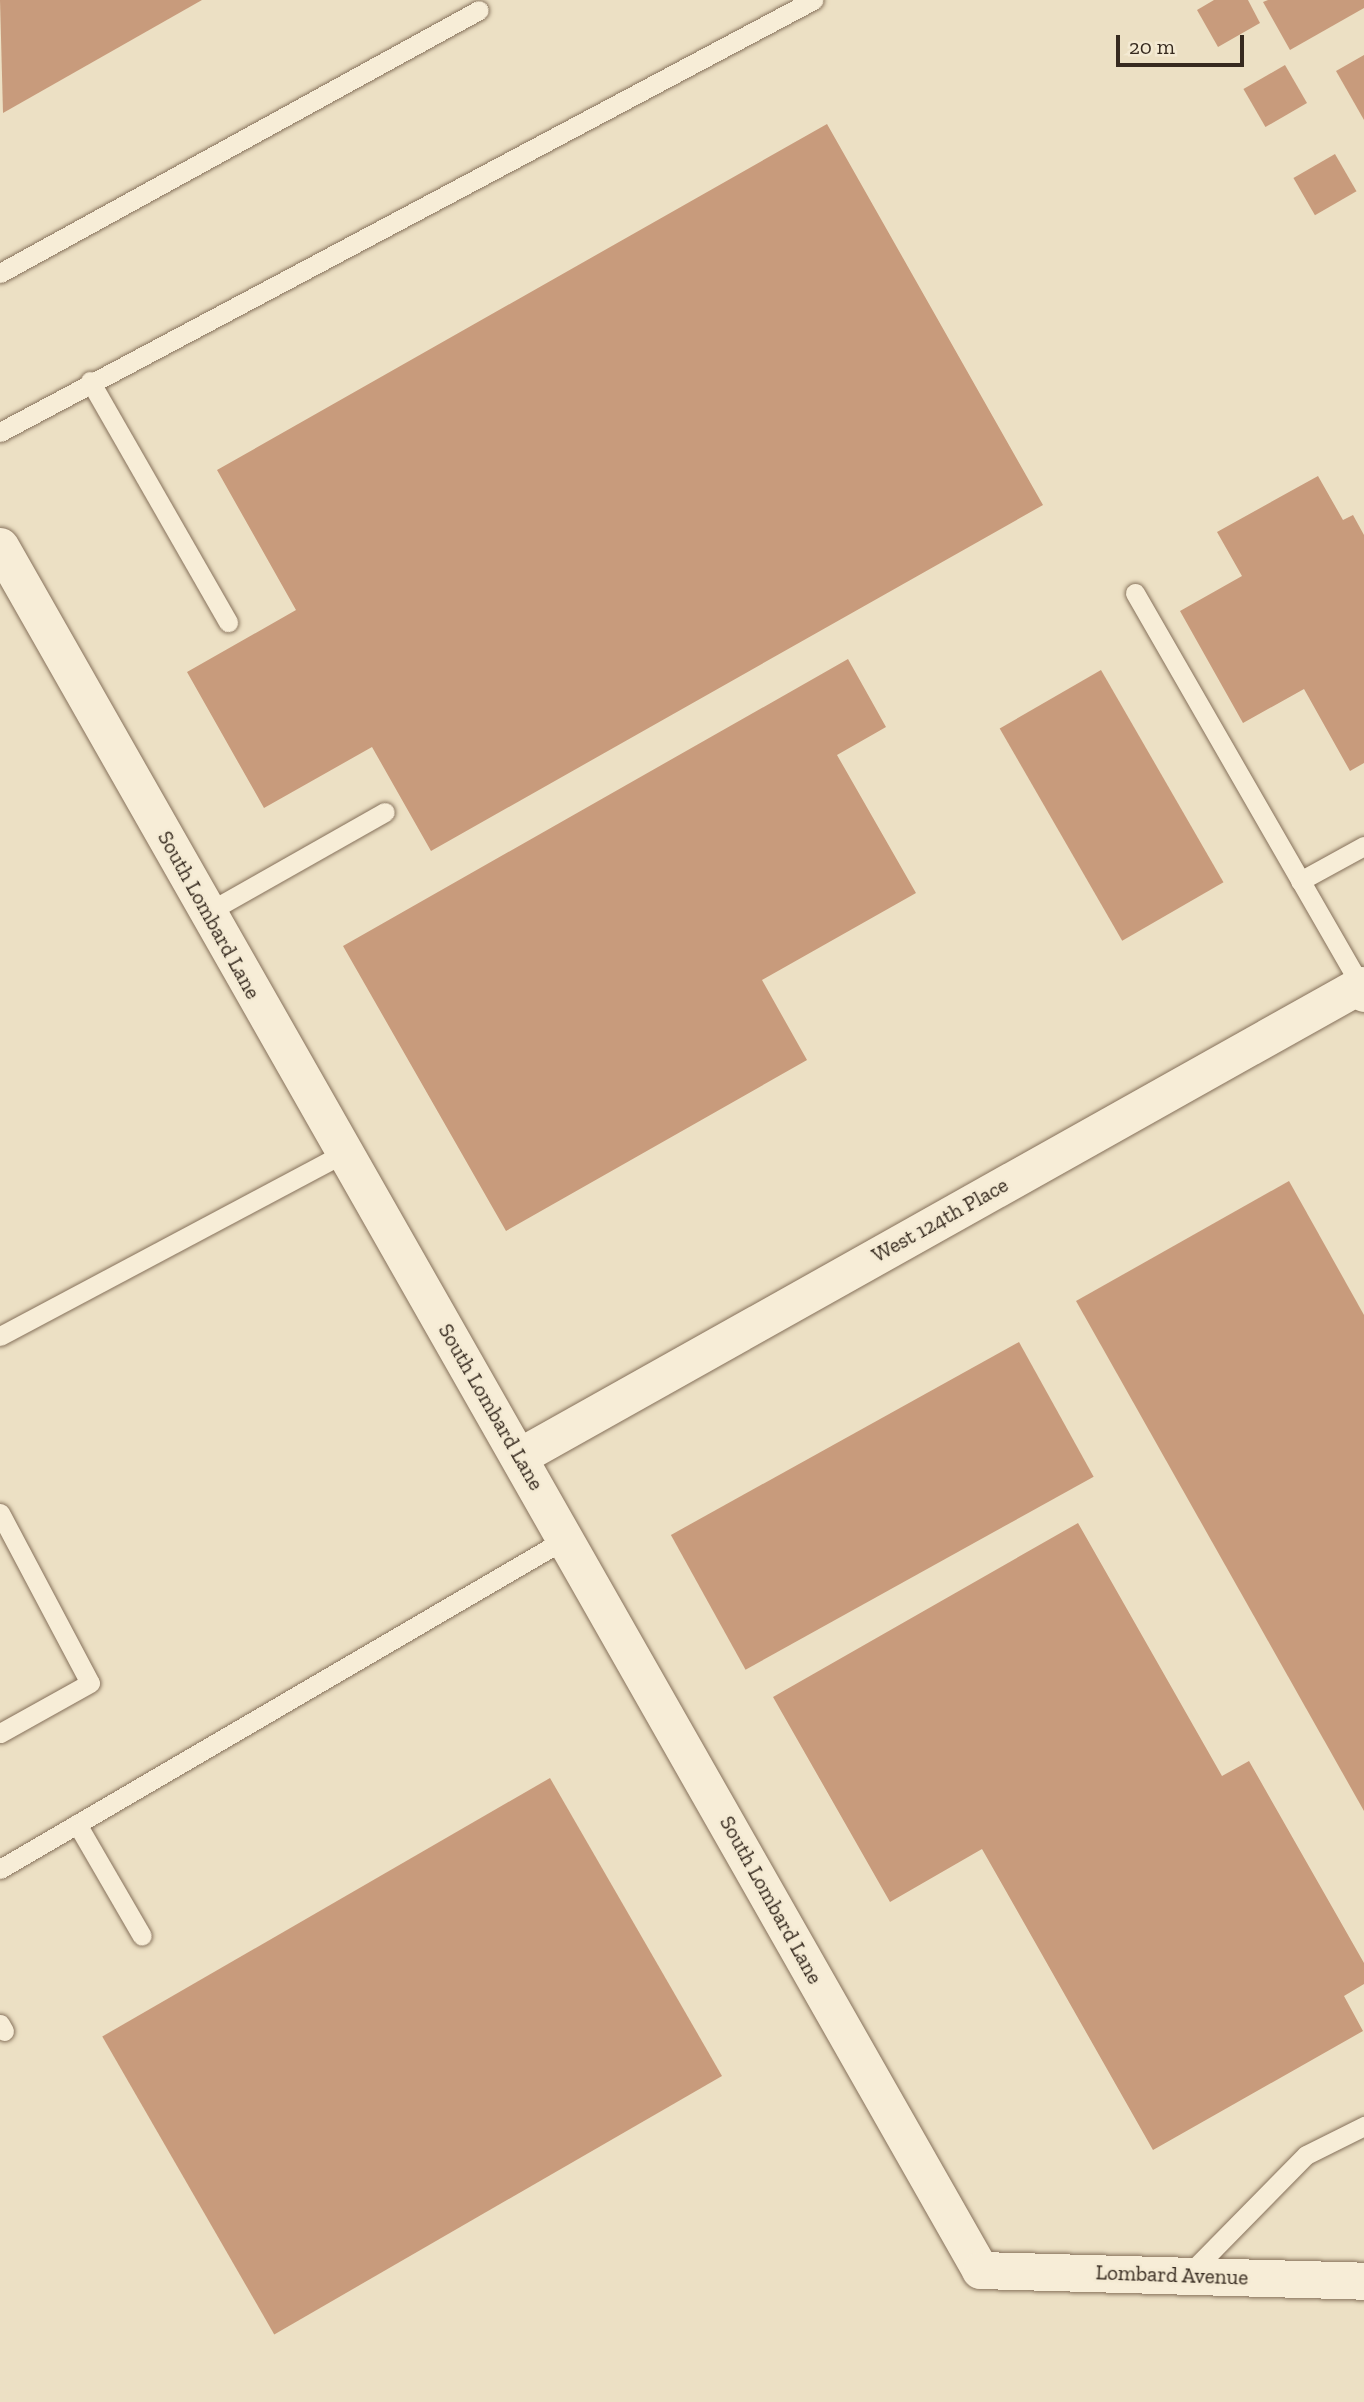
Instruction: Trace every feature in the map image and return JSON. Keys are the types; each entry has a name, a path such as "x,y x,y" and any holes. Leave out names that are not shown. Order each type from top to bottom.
{"street":[{"name":"South Lombard Lane","path":"0,546 343,1154 520,1456 980,2270"},
{"name":"West 124th Place","path":"520,1456 1362,989"},
{"name":"Lombard Avenue","path":"980,2270 1364,2281"}],"lane":[{"path":"0,432 90,381 813,0"},
{"path":"0,273 479,9"},
{"path":"90,381 228,622"},
{"path":"1135,593 1362,989"},
{"path":"208,912 385,812"},
{"path":"1300,881 1364,845"},
{"path":"0,1336 343,1154"},
{"path":"0,1513 90,1683 0,1733"},
{"path":"0,1869 566,1538"},
{"path":"77,1824 142,1936"},
{"path":"1188,2276 1306,2155 1364,2126"}],"building":[{"path":"0,0 202,0 3,113"},
{"path":"1214,0 1248,0 1260,23 1218,47 1197,10"},
{"path":"1364,0 1364,8 1290,50 1263,2"},
{"path":"1364,55 1364,120 1336,71"},
{"path":"1285,65 1307,103 1265,127 1243,89"},
{"path":"827,124 1043,505 431,851 372,747 264,808 187,672 296,610 217,470"},
{"path":"1335,154 1356,191 1315,215 1293,178"},
{"path":"1318,476 1343,520 1353,515 1364,535 1364,763 1350,771 1304,689 1243,723 1180,611 1242,576 1217,532"},
{"path":"848,659 886,727 837,755 916,893 762,980 807,1060 506,1231 343,946"},
{"path":"1101,670 1224,882 1122,941 1000,729"},
{"path":"1289,1181 1364,1315 1364,1811 1076,1301"},
{"path":"1019,1342 1094,1477 746,1670 671,1535"},
{"path":"1078,1523 1222,1776 1249,1761 1364,1963 1364,1984 1344,1996 1363,2031 1153,2150 982,1849 890,1902 773,1697"},
{"path":"550,1778 722,2076 274,2334 102,2036"}]}
